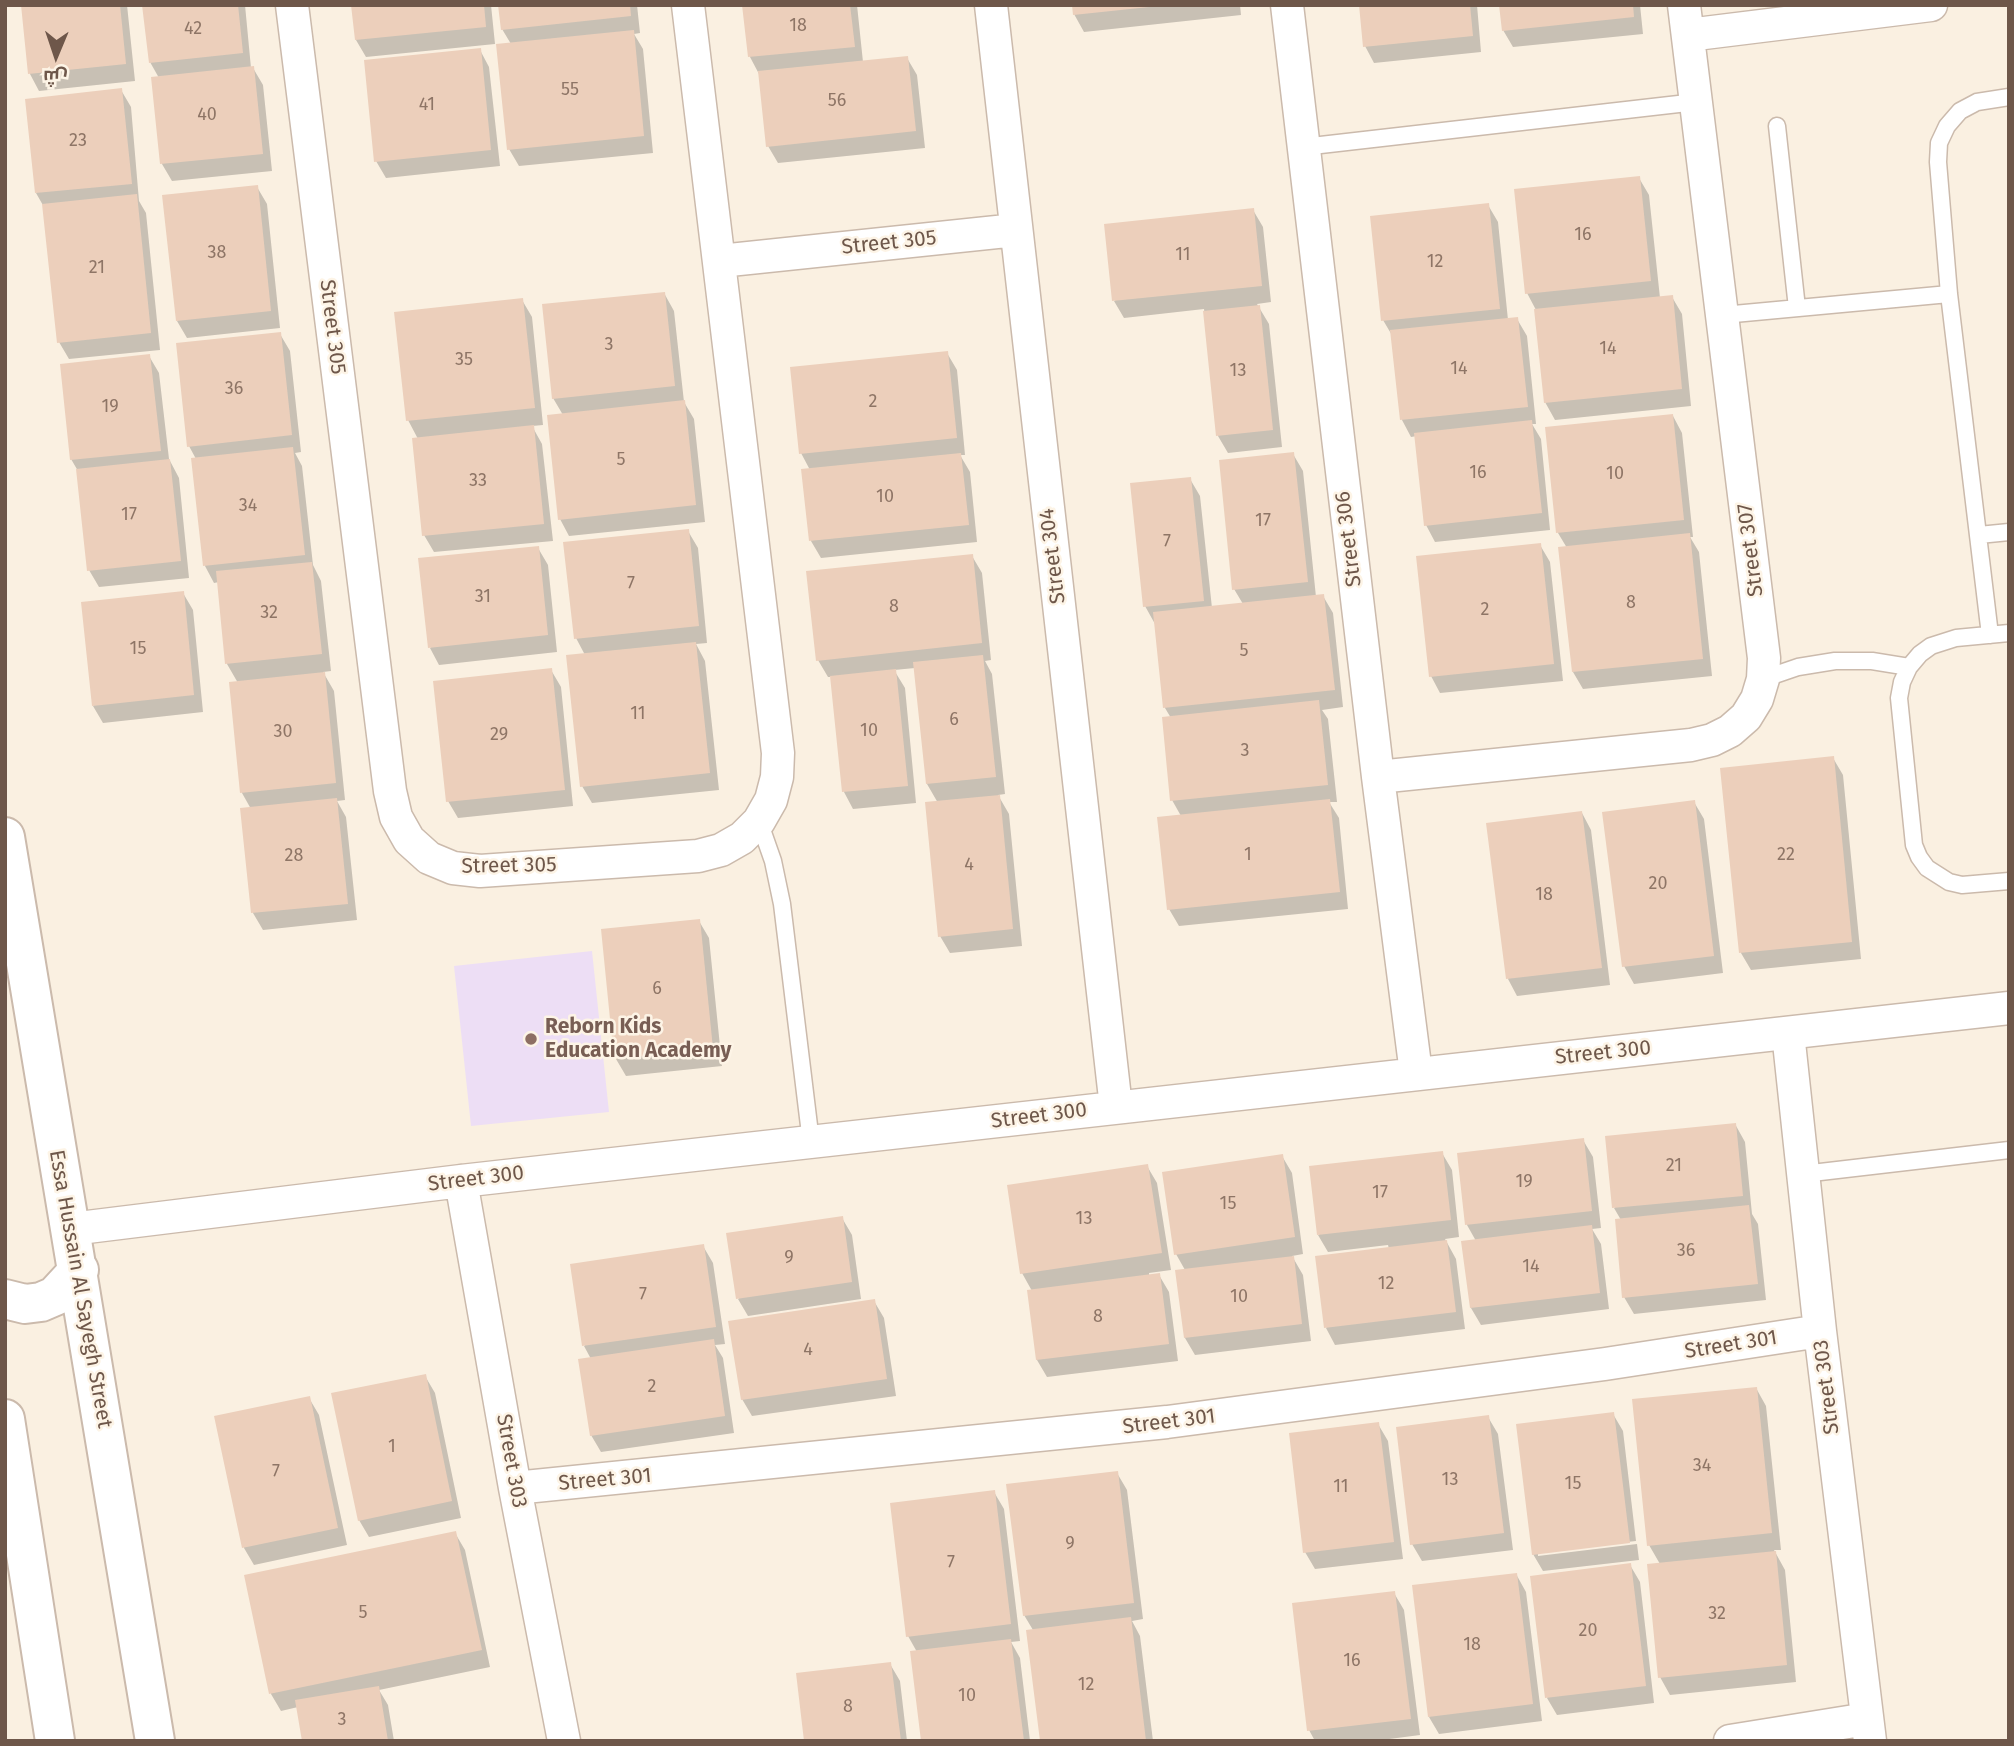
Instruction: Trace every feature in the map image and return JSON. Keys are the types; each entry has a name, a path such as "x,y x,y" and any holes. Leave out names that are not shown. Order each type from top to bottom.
{"street":[{"name":"Street 305","path":"292,5 390,791 396,817 409,840 429,858 453,868 480,871 698,856 721,850 742,838 759,821 771,800 777,777 778,753 688,5"},
{"name":"Street 304","path":"990,5 1116,1107"},
{"name":"Street 306","path":"1287,5 1378,777 1416,1073"},
{"path":"1686,20 1931,5"},
{"name":"Street 307","path":"1378,777 1691,745 1712,740 1730,730 1746,717 1757,699 1765,658 1686,20"},
{"name":"Street 305","path":"720,261 1016,230"},
{"name":"Essa Hussain Al Sayegh Street","path":"5,837 79,1270 155,1741"},
{"name":"Street 300","path":"71,1229 461,1181 2009,1008"},
{"name":"Street 303","path":"1788,1033 1820,1331 1869,1730"},
{"name":"Street 303","path":"461,1181 515,1488 564,1741"},
{"path":"5,1299 25,1304 41,1302 55,1296 79,1270"},
{"name":"Street 301","path":"515,1488 934,1448 1181,1421 1591,1366 1820,1331"},
{"path":"5,1419 55,1741"},
{"path":"1730,1741 1869,1730"}],"lane":[{"path":"1990,635 1949,294 1938,180 1939,143 1947,126 1960,111 1977,102 2009,97"},
{"path":"1303,147 1696,102"},
{"path":"1777,126 1797,308"},
{"path":"1723,315 1949,294"},
{"path":"1979,535 2009,532"},
{"path":"2009,633 1944,641 1920,654 1909,667 1899,698 1914,845 1919,857 1927,868 1949,882 1962,885 2009,881"},
{"path":"1763,679 1798,667 1835,661 1872,661 1909,667"},
{"path":"759,821 773,861 782,904 811,1142"},
{"path":"1803,1174 2009,1150"}],"shaded area":[{"name":"Reborn Kids Education Academy","path":"592,951 609,1112 471,1126 454,966"}],"building":[{"path":"21,5 120,5 126,64 28,74"},
{"path":"142,5 238,5 243,53 149,63"},
{"path":"351,5 484,5 486,27 355,40"},
{"path":"498,5 630,5 631,16 501,30"},
{"path":"742,5 850,5 855,47 748,57"},
{"path":"1072,5 1148,5 1149,7 1073,15"},
{"path":"1359,5 1470,5 1473,36 1363,47"},
{"path":"1499,5 1633,5 1634,17 1502,31"},
{"path":"634,30 644,136 507,150 496,44"},
{"path":"481,48 491,150 374,162 364,60"},
{"path":"908,56 916,131 766,147 758,71"},
{"path":"254,66 263,154 160,164 151,77"},
{"path":"122,88 132,184 35,193 25,99"},
{"path":"1640,176 1651,281 1525,294 1514,189"},
{"path":"258,185 271,311 176,321 162,195"},
{"path":"137,194 151,333 57,343 42,204"},
{"path":"1489,203 1500,309 1381,321 1370,216"},
{"path":"1254,208 1262,286 1112,301 1104,224"},
{"path":"665,292 675,386 552,399 542,304"},
{"path":"1673,295 1682,389 1544,403 1534,309"},
{"path":"523,298 535,408 406,421 394,312"},
{"path":"1260,305 1273,430 1216,436 1203,311"},
{"path":"1518,317 1528,407 1400,420 1390,330"},
{"path":"281,332 292,435 187,447 176,343"},
{"path":"948,351 957,438 799,454 790,367"},
{"path":"150,354 161,451 70,460 60,364"},
{"path":"685,400 696,505 558,520 547,415"},
{"path":"1673,414 1684,520 1556,533 1545,427"},
{"path":"1532,420 1542,513 1424,526 1414,433"},
{"path":"534,425 544,524 422,536 412,438"},
{"path":"293,447 305,555 203,566 191,458"},
{"path":"1294,452 1308,582 1232,590 1219,460"},
{"path":"961,453 969,525 809,541 801,469"},
{"path":"170,459 181,561 87,571 76,469"},
{"path":"1191,477 1204,601 1143,607 1130,483"},
{"path":"689,529 699,626 574,639 563,542"},
{"path":"1690,533 1703,659 1572,672 1558,547"},
{"path":"1541,543 1554,664 1429,677 1416,556"},
{"path":"539,546 548,635 428,648 418,558"},
{"path":"973,554 982,643 816,661 806,571"},
{"path":"312,562 322,654 225,664 216,571"},
{"path":"184,591 194,695 92,706 81,602"},
{"path":"1324,594 1335,690 1163,708 1153,612"},
{"path":"696,642 710,773 580,787 566,655"},
{"path":"983,655 996,777 926,784 913,662"},
{"path":"552,668 565,790 446,802 433,681"},
{"path":"896,669 908,786 842,792 830,676"},
{"path":"325,672 336,783 240,793 229,682"},
{"path":"1319,700 1328,785 1170,801 1162,717"},
{"path":"1834,756 1852,942 1739,953 1720,768"},
{"path":"1000,795 1013,929 938,937 925,802"},
{"path":"337,798 348,904 251,913 240,808"},
{"path":"1330,799 1340,892 1167,910 1157,817"},
{"path":"1695,800 1714,956 1622,967 1602,812"},
{"path":"1582,811 1602,968 1506,979 1486,823"},
{"path":"700,919 713,1049 614,1059 601,929"},
{"path":"1736,1123 1743,1196 1612,1208 1605,1136"},
{"path":"1584,1138 1592,1211 1465,1225 1457,1153"},
{"path":"1443,1151 1451,1220 1317,1235 1309,1166"},
{"path":"1283,1154 1295,1237 1174,1255 1162,1172"},
{"path":"1148,1164 1162,1253 1020,1274 1007,1185"},
{"path":"1749,1205 1758,1284 1622,1298 1615,1219"},
{"path":"843,1216 852,1282 736,1299 726,1233"},
{"path":"1592,1225 1600,1293 1470,1308 1461,1241"},
{"path":"1447,1240 1456,1312 1324,1328 1315,1256"},
{"path":"704,1244 716,1327 582,1346 570,1264"},
{"path":"1294,1256 1302,1324 1184,1338 1175,1270"},
{"path":"1160,1273 1169,1344 1036,1360 1027,1290"},
{"path":"875,1299 887,1379 741,1400 728,1321"},
{"path":"714,1339 725,1416 590,1436 578,1359"},
{"path":"426,1374 452,1501 358,1521 331,1393"},
{"path":"1757,1387 1772,1533 1647,1546 1632,1399"},
{"path":"310,1396 338,1528 242,1548 214,1416"},
{"path":"1614,1412 1630,1543 1532,1555 1516,1424"},
{"path":"1489,1415 1504,1533 1410,1545 1396,1427"},
{"path":"1379,1422 1394,1542 1303,1553 1289,1433"},
{"path":"1118,1471 1134,1603 1023,1616 1006,1484"},
{"path":"995,1490 1011,1624 906,1637 890,1503"},
{"path":"456,1531 482,1650 269,1694 244,1575"},
{"path":"1776,1551 1787,1665 1658,1678 1647,1564"},
{"path":"1631,1563 1646,1686 1545,1698 1530,1576"},
{"path":"1517,1573 1533,1704 1428,1717 1412,1585"},
{"path":"1395,1591 1411,1719 1307,1731 1292,1603"},
{"path":"1131,1617 1146,1741 1040,1741 1026,1630"},
{"path":"1011,1639 1024,1741 921,1741 910,1651"},
{"path":"891,1662 901,1741 804,1741 796,1673"},
{"path":"379,1686 388,1741 302,1741 295,1700"}],"place":[{"name":"Reborn Kids Education Academy","path":"531,1039"}]}
